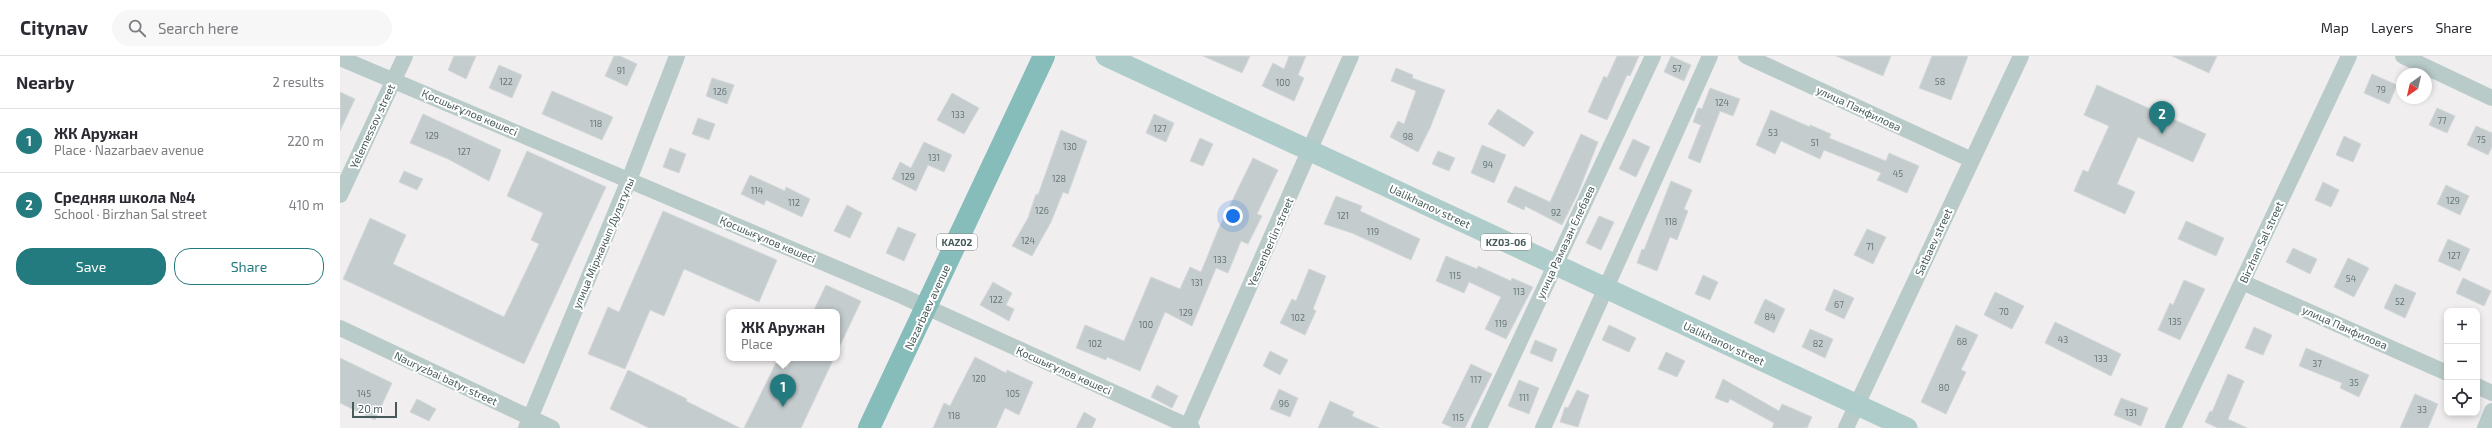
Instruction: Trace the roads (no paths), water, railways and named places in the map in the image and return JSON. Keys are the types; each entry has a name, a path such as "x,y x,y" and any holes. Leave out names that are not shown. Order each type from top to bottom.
{"highway":[{"name":"Nazarbaev avenue","path":"869,428 927,308 1044,56"}],"main road":[{"name":"Ualikhanov street","path":"1106,56 1311,150 1856,406 1907,428"}],"street":[{"name":"Yelemessov street","path":"340,195 405,56"},
{"name":"улица Міржақып Дулатұлы","path":"528,423 630,180 677,56"},
{"name":"Yessenberlin street","path":"1189,427 1351,56"},
{"name":"улица Рамазан Елебаев","path":"1479,428 1652,56"},
{"path":"1543,428 1710,56"},
{"name":"улица Панфилова","path":"1746,56 1972,160"},
{"name":"Satbaev street","path":"1846,428 2021,56"},
{"name":"Birzhan Sal street","path":"2173,428 2350,56"},
{"path":"2403,56 2492,98"},
{"name":"Қосшығұлов көшесі","path":"340,58 630,180 927,308 1189,427"},
{"name":"улица Панфилова","path":"2242,282 2444,372"},
{"name":"Nauryzbai batyr street","path":"340,328 528,423 552,428"},
{"path":"2480,387 2492,393"},
{"path":"2484,428 2492,411"}],"place":[{"name":"Средняя школа №4","path":"2162,134"},
{"name":"ЖК Аружан","path":"783,407"}]}
